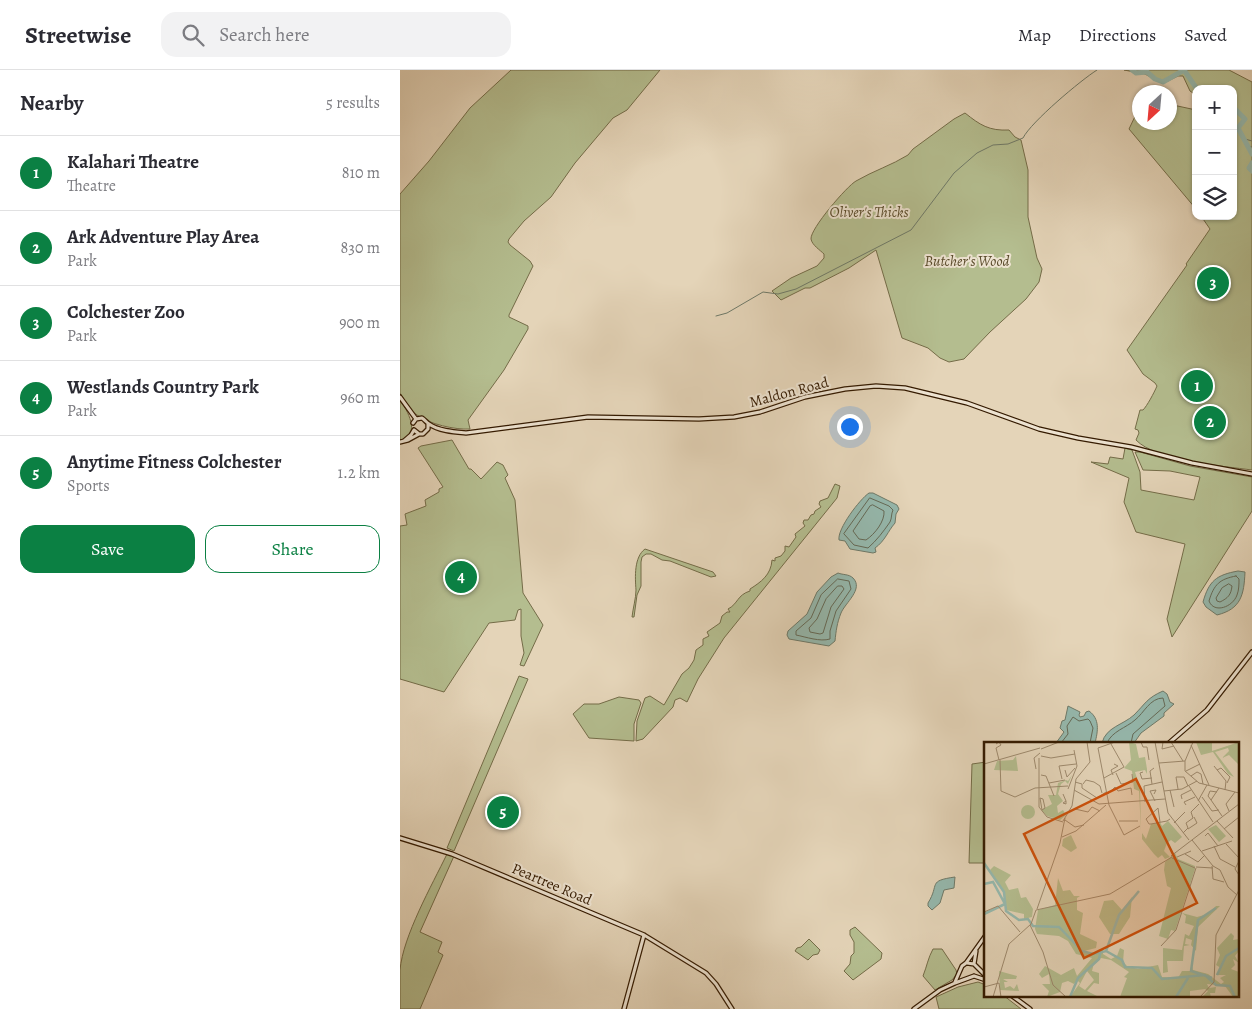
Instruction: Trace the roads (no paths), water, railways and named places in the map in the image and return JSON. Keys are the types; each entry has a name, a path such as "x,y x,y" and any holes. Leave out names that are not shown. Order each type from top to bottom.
{"main road":[{"name":"Maldon Road","path":"428,423 455,432 472,433 588,418 729,418 760,412 805,397 845,389 876,386 905,388 967,403 1039,428 1078,438 1131,447 1192,464 1252,474"},
{"path":"400,396 415,421 414,430 411,435 402,442"},
{"path":"402,442 423,434 428,429 428,423 422,418 415,421"},
{"name":"Maldon Road","path":"428,429 442,429"},
{"path":"414,430 419,434"},
{"path":"1170,742 1207,710 1252,652"},
{"name":"Peartree Road","path":"400,838 452,854 644,935 706,973 716,984 732,1009"},
{"path":"624,1009 644,935"},
{"path":"955,983 962,966 984,937"},
{"path":"974,976 976,972 977,946"},
{"path":"966,963 975,966 984,976"},
{"path":"961,972 964,977 968,978"},
{"path":"914,1009 940,990 955,983 974,976 984,978"},
{"path":"1012,996 1030,1009"}],"water":[{"path":"869,493 873,493 897,505 899,509 896,514 895,523 875,548 876,552 873,553 850,549 845,541 839,540 839,535 845,522"},
{"path":"1238,571 1245,572 1244,588 1240,600 1231,609 1217,615 1206,607 1203,602 1208,589 1214,580 1219,577"},
{"path":"838,573 853,578 856,582 856,587 853,596 841,613 835,641 829,646 789,639 788,631 807,614 817,592 831,577"},
{"path":"1163,691 1167,694 1170,702 1174,704 1164,713 1164,716 1141,733 1135,742 1102,742 1107,733 1134,715 1150,699"},
{"path":"1068,706 1080,712 1080,717 1089,711 1097,721 1095,742 1057,742 1064,732 1060,728 1062,721 1065,720"},
{"path":"955,877 954,888 944,890 940,903 932,910 928,903 937,882"}],"waterway":[{"path":"716,316 727,313 763,292 778,294 796,289 911,230 954,173 977,153 993,145 1008,144 1023,138 1046,112 1097,70"},
{"path":"1132,70 1136,73 1147,72 1155,79 1163,82 1184,70"},
{"path":"1184,70 1194,85"},
{"path":"1237,111 1245,119 1238,128 1252,154"},
{"path":"1245,139 1252,141"},
{"path":"1252,163 1249,168 1252,171"}],"place":[{"name":"Colchester Zoo","path":"1213,283"},
{"name":"Kalahari Theatre","path":"1197,386"},
{"name":"Ark Adventure Play Area","path":"1210,422"},
{"name":"Westlands Country Park","path":"461,577"},
{"name":"Anytime Fitness Colchester","path":"503,812"}],"park label":[{"name":"Oliver's Thicks","path":"869,212"},
{"name":"Butcher's Wood","path":"967,261"}]}
